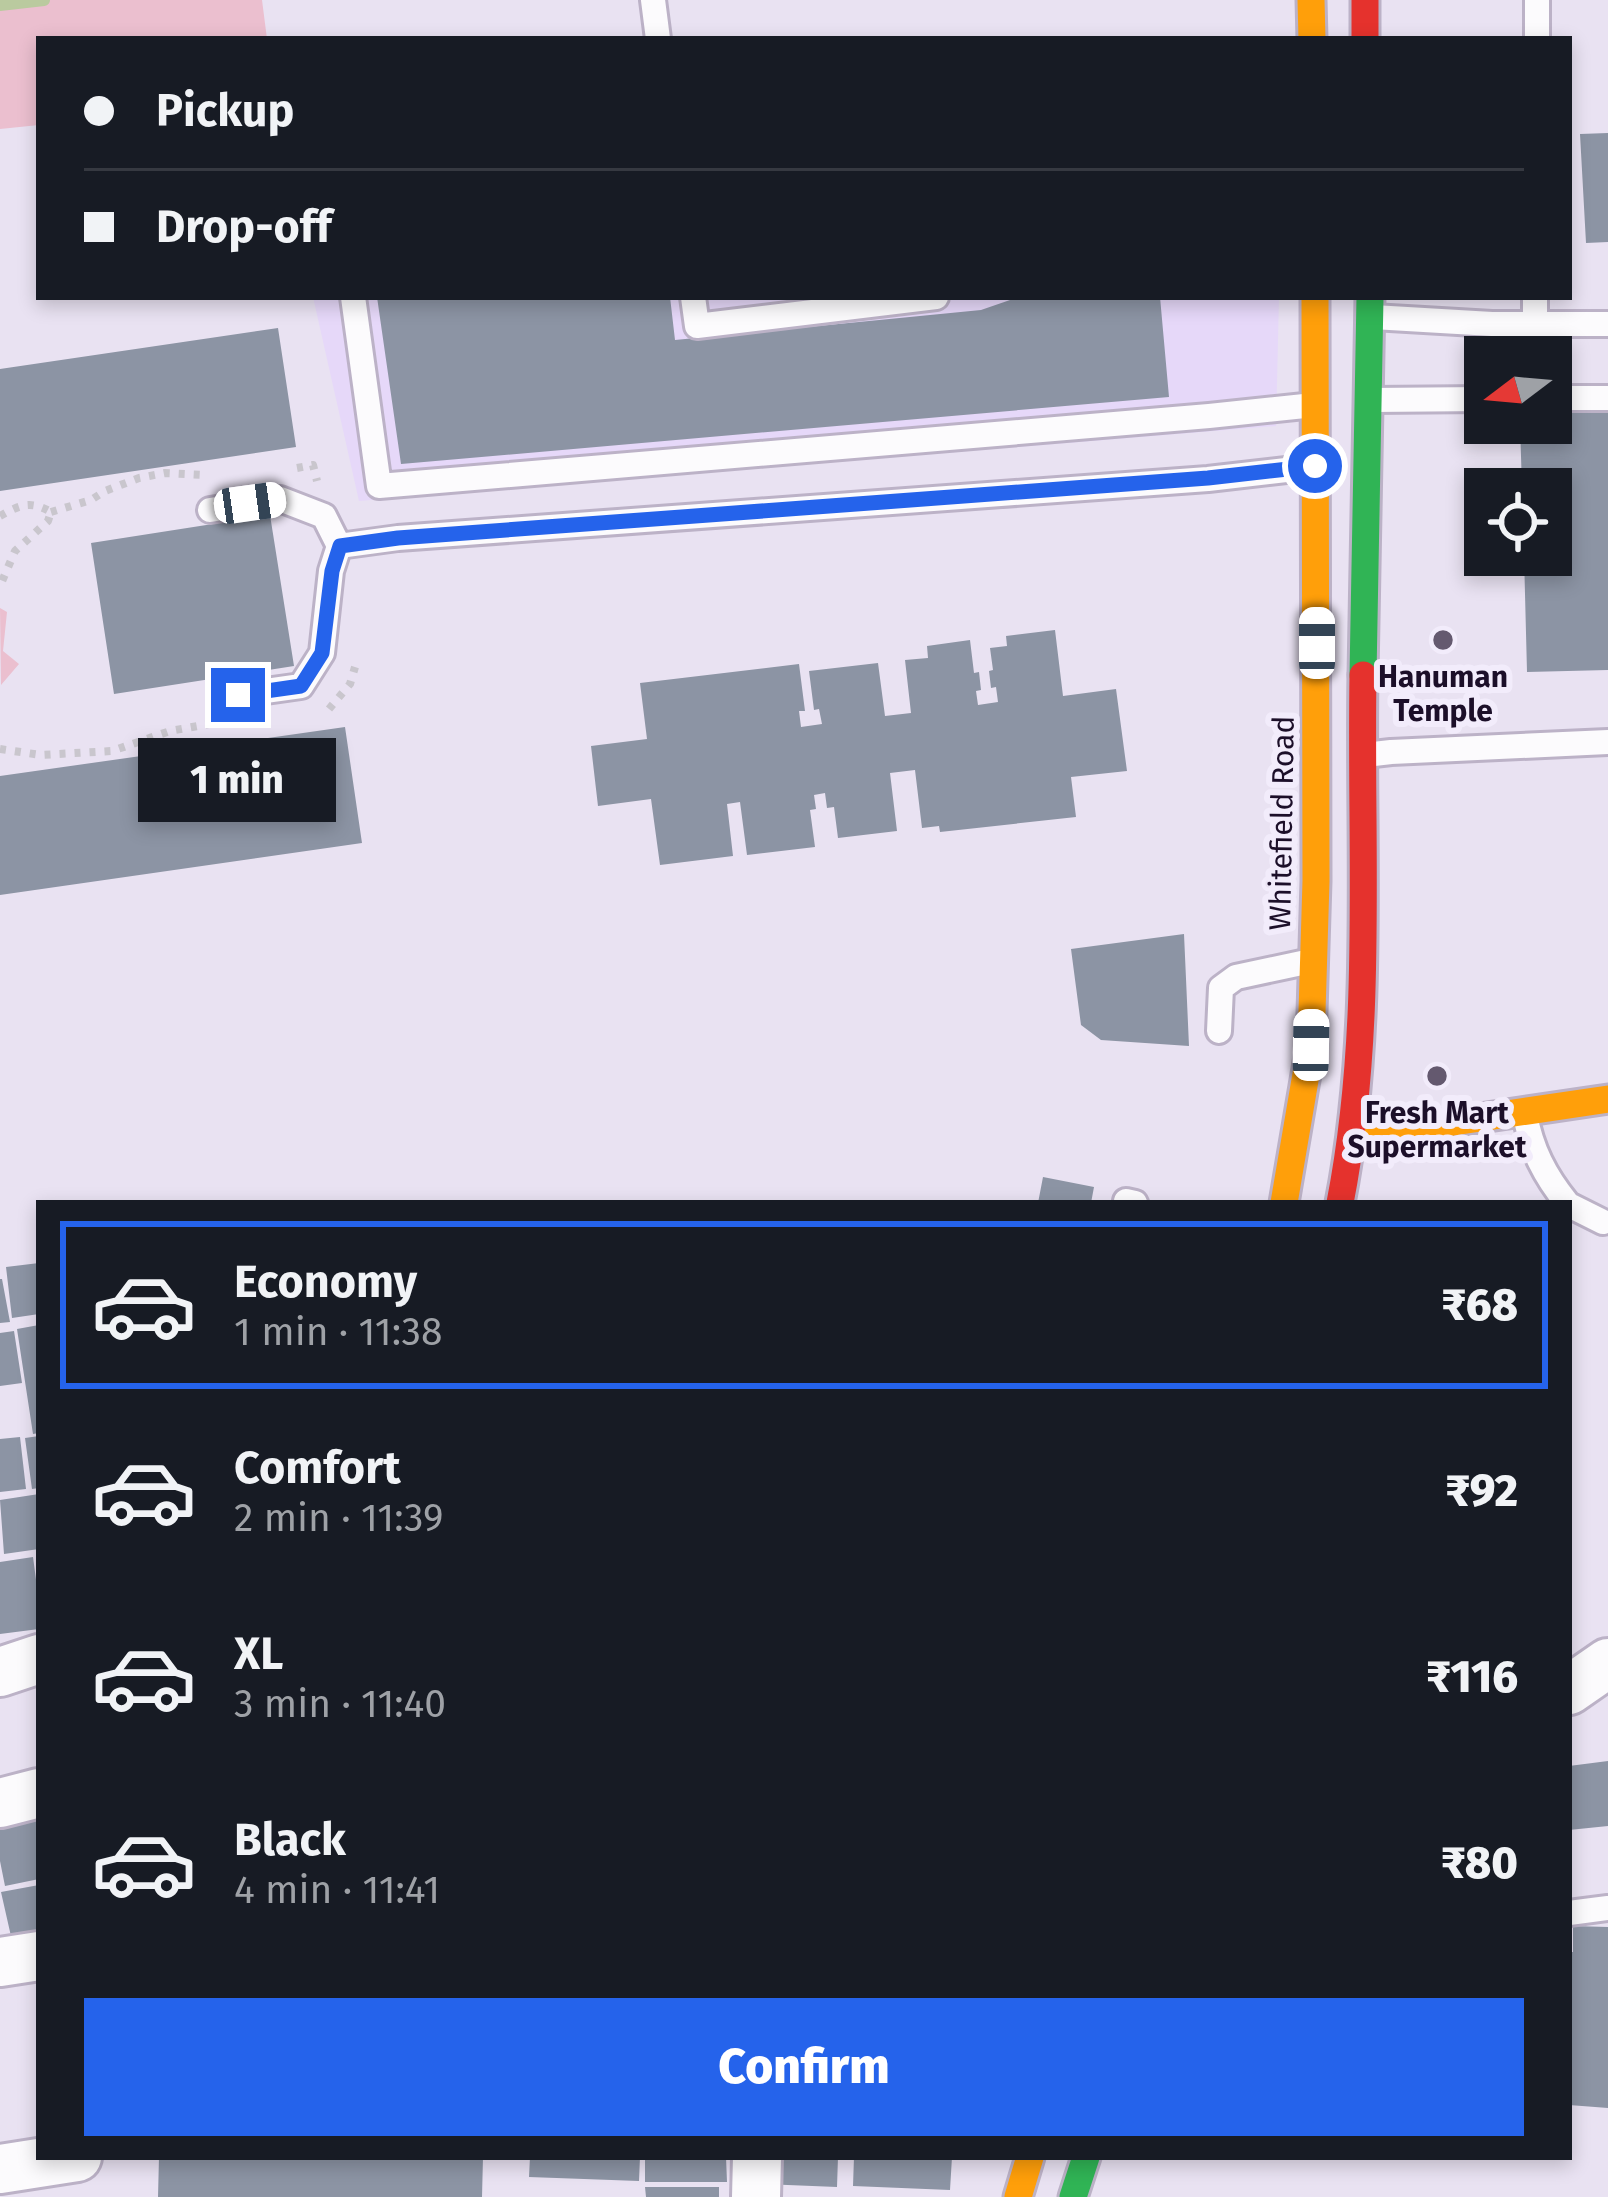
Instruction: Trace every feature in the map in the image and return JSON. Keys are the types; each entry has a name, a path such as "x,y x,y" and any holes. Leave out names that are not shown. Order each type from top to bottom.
{"main road":[{"path":"1311,0 1312,36"},
{"path":"1365,0 1365,36"},
{"name":"Whitefield Road","path":"1285,1200 1311,1045 1315,300"},
{"path":"1341,1200 1353,1137 1362,1036 1370,307"},
{"path":"1316,405 1370,400"},
{"path":"1353,1137 1608,1099"},
{"path":"1018,2197 1029,2160"},
{"path":"1073,2197 1085,2160"}],"street":[{"path":"0,1672 36,1660"},
{"path":"1572,1688 1608,1663"},
{"path":"0,1803 36,1794"},
{"path":"0,1962 36,1956"},
{"path":"0,2169 58,2160"},
{"path":"756,2197 758,2160"}],"lane":[{"path":"653,0 658,36"},
{"path":"1537,0 1537,36"},
{"path":"353,300 379,486 1316,405"},
{"path":"693,300 697,326 911,300"},
{"path":"1534,323 1535,300"},
{"path":"1370,307 1492,324 1608,324"},
{"path":"1572,398 1608,398"},
{"path":"1370,400 1464,399"},
{"path":"340,546 1315,466"},
{"path":"210,511 280,499 324,516 340,546 332,571 322,653 301,686 238,695"},
{"path":"1363,756 1608,742"},
{"path":"1219,1031 1221,988 1236,977 1313,961"},
{"path":"1525,1111 1534,1151 1546,1177 1565,1200"},
{"path":"1572,1206 1603,1222"},
{"path":"1572,1913 1608,1908"}],"path":[{"path":"0,516 18,506 37,505 51,512 48,521 15,551 0,586"}],"shaded area":[{"path":"0,0 262,0 267,36 36,36 36,125 0,129"},
{"path":"314,300 1279,300 1276,426 359,501"},
{"path":"0,608 7,612 3,651 19,664 1,685"}],"building":[{"path":"1608,133 1608,242 1586,243 1580,134"},
{"path":"377,300 670,300 675,340 981,310 1010,300 1160,300 1169,397 401,464"},
{"path":"278,328 296,447 0,491 0,369"},
{"path":"1608,404 1608,670 1527,672 1525,576 1572,576 1572,468 1521,468 1521,444 1572,444 1572,405"},
{"path":"270,515 294,666 114,694 91,543"},
{"path":"1055,630 1063,696 1116,689 1127,771 1071,777 1076,817 940,832 939,826 922,828 915,770 890,773 897,831 838,838 834,807 827,808 825,793 814,795 816,809 810,810 815,847 747,855 740,802 727,804 733,856 660,865 651,799 598,806 591,746 647,739 640,683 799,664 805,711 799,711 801,727 822,724 819,709 814,710 809,671 878,663 885,716 911,713 905,660 928,658 927,646 970,640 974,673 979,672 978,705 998,702 996,687 991,688 990,648 1007,646 1006,636"},
{"path":"345,727 362,843 0,895 0,776"},
{"path":"1184,934 1189,1046 1101,1040 1081,1025 1071,949"},
{"path":"1043,1177 1094,1187 1092,1200 1039,1200"},
{"path":"36,1263 36,1314 12,1318 6,1267"},
{"path":"2,1279 10,1322 0,1323"},
{"path":"36,1326 36,1434 33,1434 17,1329"},
{"path":"14,1331 22,1383 0,1386 0,1333"},
{"path":"36,1436 36,1488 32,1489 25,1438"},
{"path":"20,1437 26,1489 0,1492 0,1439"},
{"path":"36,1494 36,1549 4,1554 0,1500"},
{"path":"33,1557 36,1629 0,1634 0,1562"},
{"path":"1608,1761 1608,1826 1572,1830 1572,1766"},
{"path":"36,1821 36,1880 5,1886 0,1827"},
{"path":"36,1886 36,1950 15,1954 1,1892"},
{"path":"1573,1926 1608,1927 1608,2108 1572,2105"},
{"path":"159,2160 483,2160 482,2197 158,2197"},
{"path":"530,2160 640,2160 639,2181 529,2177"},
{"path":"645,2160 726,2160 727,2182 645,2182"},
{"path":"764,2160 838,2160 837,2187 763,2184"},
{"path":"854,2160 952,2160 950,2190 853,2186"},
{"path":"645,2187 719,2187 719,2197 646,2197"}],"waterway":[{"path":"0,5 44,0"}],"traffic: fast":[{"path":"1363,675 1370,300"},
{"path":"1073,2197 1085,2160"}],"traffic: slow":[{"path":"1311,0 1312,36"},
{"path":"1285,1200 1311,1045 1316,881 1315,300"},
{"path":"1353,1137 1608,1099"},
{"path":"1018,2197 1029,2160"}],"traffic: jam":[{"path":"1365,0 1365,36"},
{"path":"1341,1200 1358,1072 1361,1006 1363,675"}],"place":[{"name":"Hanuman Temple","path":"1443,640"},
{"name":"Fresh Mart Supermarket","path":"1437,1076"}],"route":[{"path":"238,695 301,686 322,653 332,571 340,546 357,542 1315,466"}]}
